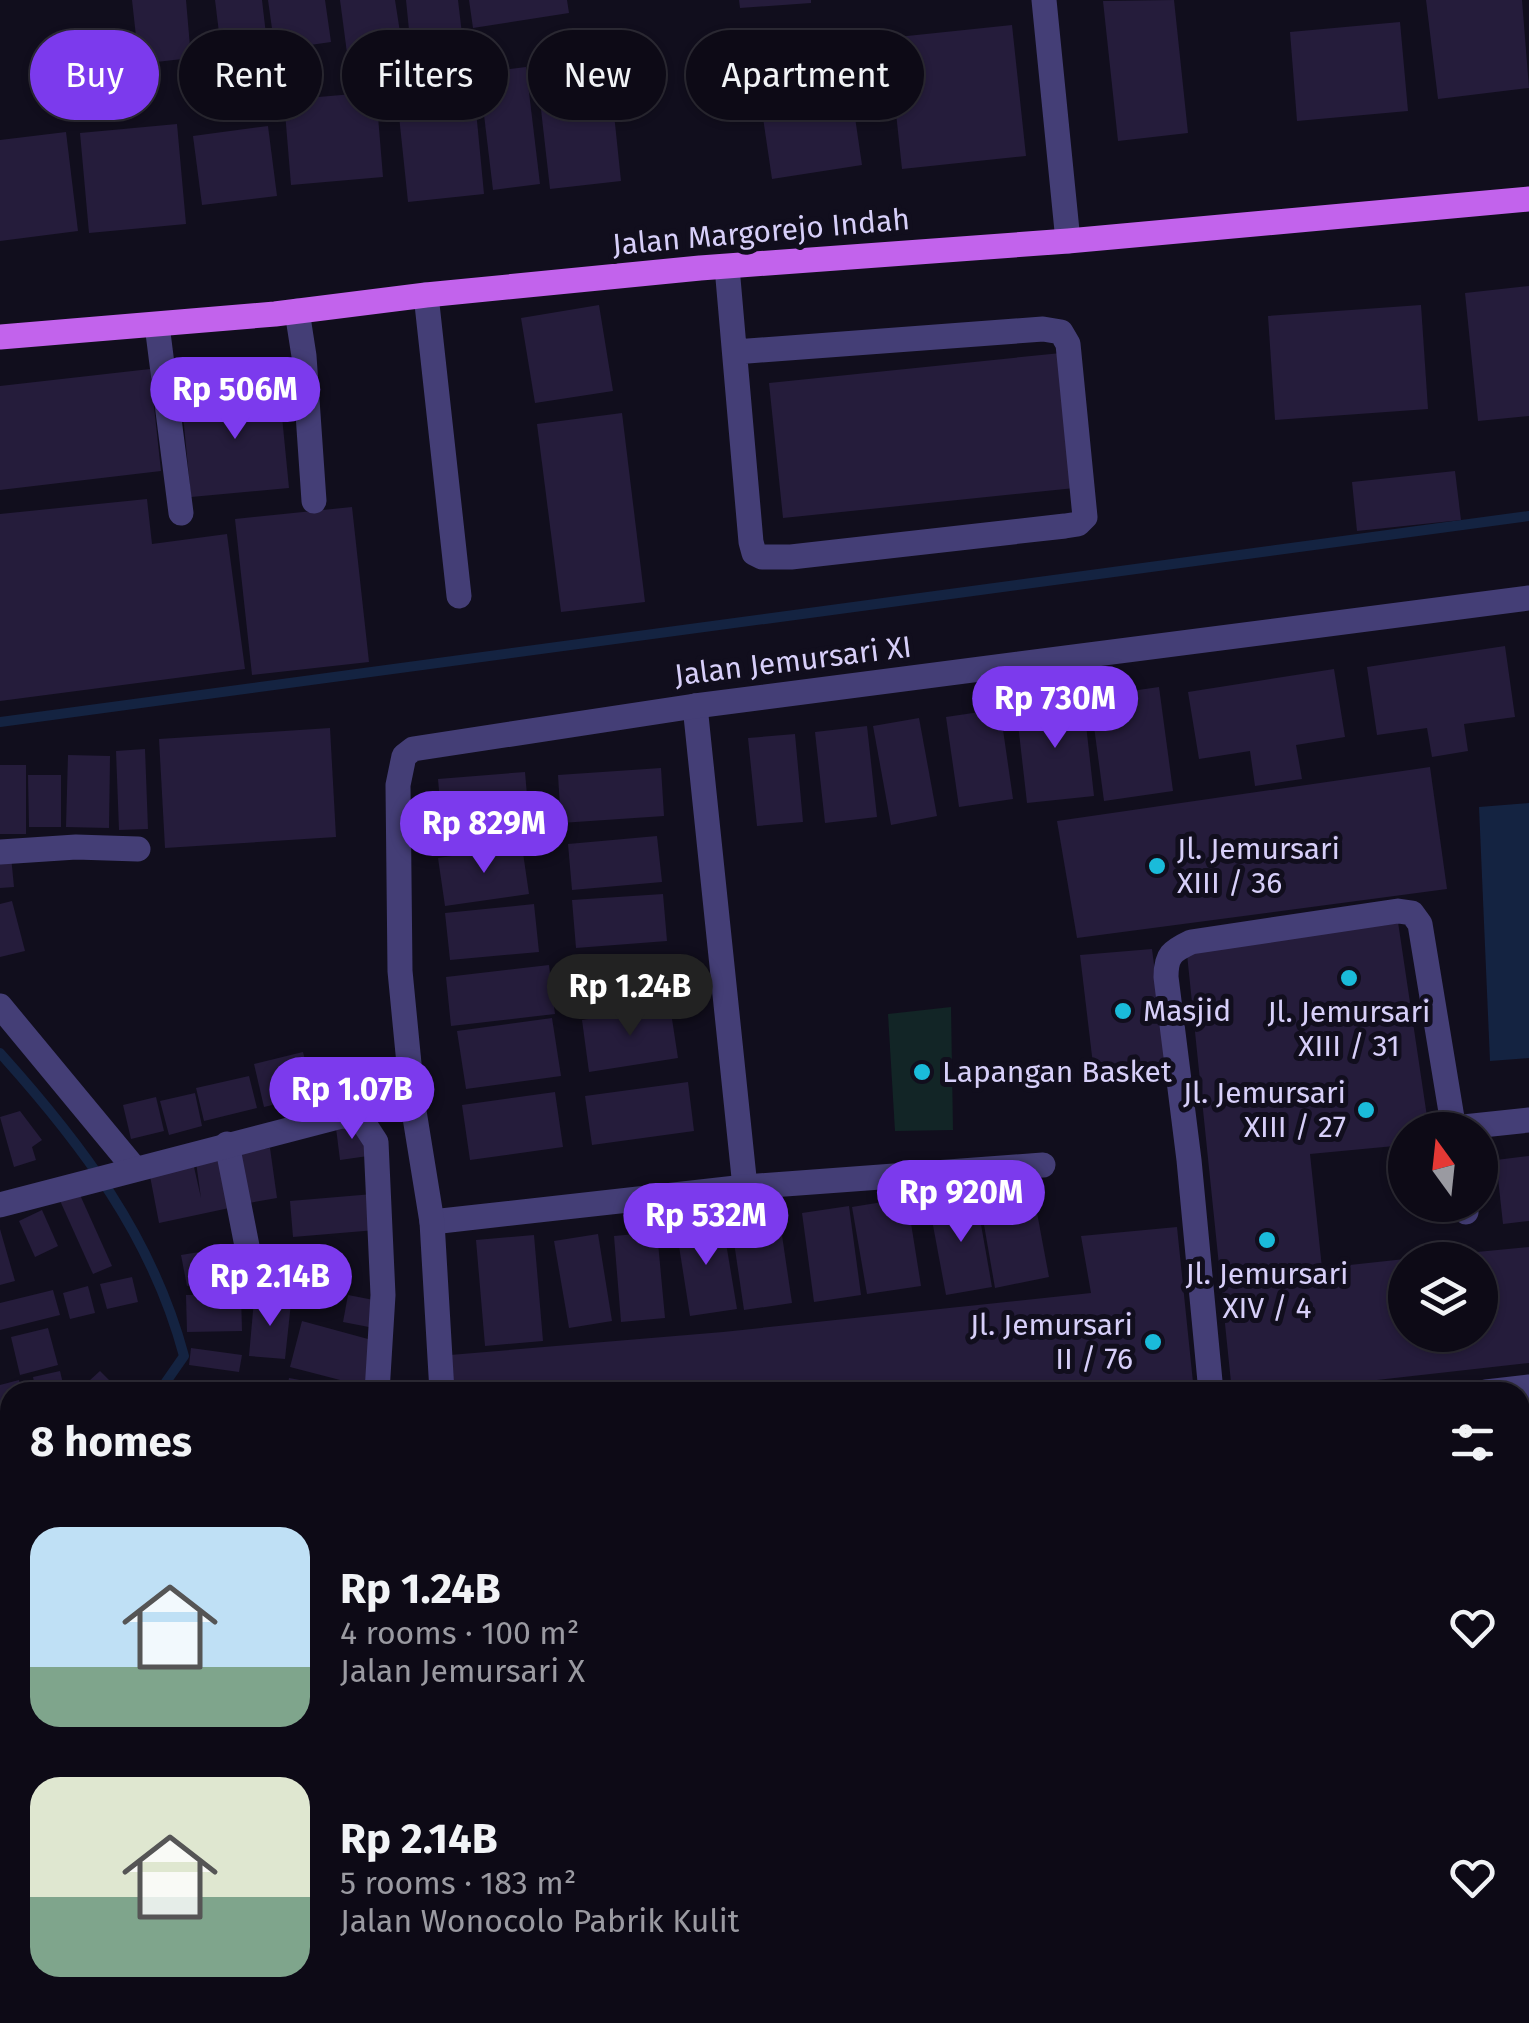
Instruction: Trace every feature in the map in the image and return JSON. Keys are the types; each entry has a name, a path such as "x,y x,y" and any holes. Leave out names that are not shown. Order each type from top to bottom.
{"main road":[{"name":"Jalan Margorejo Indah","path":"0,337 157,325 727,266 1068,241 1529,199"}],"street":[{"path":"1044,0 1068,241"},
{"path":"727,266 750,542 754,552 762,557 1065,526 1078,524 1085,517 1068,344 1061,332 1043,329 735,352"},
{"path":"426,295 459,596"},
{"path":"297,311 314,501"},
{"path":"157,325 181,514"},
{"name":"Jalan Jemursari XI","path":"432,1222 413,1105 400,971 400,767 404,756 424,746 695,706 1529,598"},
{"path":"695,706 745,1187"},
{"path":"0,852 138,849"},
{"path":"1210,1382 1189,1160 1166,977 1166,961 1171,952 1191,942 1398,910 1412,913 1420,924 1451,1112"},
{"path":"0,1006 129,1170"},
{"path":"0,1205 342,1116 360,1119 376,1142 383,1295 378,1382"},
{"path":"1498,1124 1529,1120"},
{"path":"227,1144 256,1292"},
{"path":"441,1382 432,1222 745,1187 1043,1164"}],"green space":[{"name":"Lapangan Basket","path":"951,1007 953,1130 895,1131 888,1014"}],"water":[{"path":"1529,803 1529,1058 1490,1061 1479,807"}],"building":[{"path":"132,0 186,0 189,30 179,30 179,59 159,62 159,30 135,30"},
{"path":"215,0 262,0 265,30 219,30"},
{"path":"268,0 325,0 331,42 322,43 322,30 272,30"},
{"path":"340,0 395,0 400,30 344,30"},
{"path":"406,0 458,0 462,30 409,30"},
{"path":"469,0 567,0 569,13 473,28"},
{"path":"739,0 811,0 811,3 740,8"},
{"path":"1174,0 1188,133 1118,141 1103,1"},
{"path":"1426,0 1522,0 1529,88 1438,99"},
{"path":"1400,22 1408,111 1297,121 1290,32"},
{"path":"1012,25 1026,156 902,169 897,120 924,120 924,34"},
{"path":"526,67 528,120 532,120 540,184 493,190 485,120 508,120 508,69"},
{"path":"342,95 342,120 378,120 383,177 291,185 286,120 322,120 322,97"},
{"path":"399,120 477,120 484,194 408,202"},
{"path":"542,120 615,120 621,181 550,189"},
{"path":"763,120 855,120 862,165 772,179"},
{"path":"177,124 186,224 89,233 80,133"},
{"path":"268,126 277,196 202,205 193,136"},
{"path":"66,132 78,231 0,241 0,140"},
{"path":"1529,286 1529,416 1478,421 1465,293"},
{"path":"599,305 613,391 535,403 521,318"},
{"path":"1421,305 1428,409 1275,420 1268,316"},
{"path":"1061,353 1075,488 783,518 769,383"},
{"path":"150,369 161,471 0,490 0,386"},
{"path":"279,386 289,488 191,497 181,395"},
{"path":"622,413 645,602 561,612 537,424"},
{"path":"1455,471 1461,520 1357,531 1352,482"},
{"path":"147,499 152,544 227,534 245,669 0,701 0,514"},
{"path":"352,507 369,662 252,675 235,519"},
{"path":"1505,646 1515,717 1464,724 1468,751 1432,757 1427,728 1377,735 1367,667"},
{"path":"1334,669 1345,737 1296,745 1302,779 1255,786 1250,751 1199,759 1188,692"},
{"path":"1159,687 1173,791 1104,801 1090,697"},
{"path":"1083,698 1094,796 1027,803 1016,706"},
{"path":"1000,709 1013,799 959,807 946,717"},
{"path":"919,718 937,816 891,825 873,726"},
{"path":"867,726 877,817 825,823 815,732"},
{"path":"330,728 336,837 165,848 159,739"},
{"path":"795,734 803,822 757,826 748,738"},
{"path":"145,749 148,829 119,830 116,751"},
{"path":"68,755 110,756 109,828 66,827"},
{"path":"0,765 26,765 26,834 0,834"},
{"path":"1430,767 1447,889 1077,938 1057,821"},
{"path":"661,768 664,816 561,823 558,775"},
{"path":"525,772 529,818 442,825 438,779"},
{"path":"28,775 61,775 61,827 29,827"},
{"path":"657,836 662,882 572,890 568,844"},
{"path":"522,846 529,894 445,906 438,858"},
{"path":"11,856 14,887 0,888 0,857"},
{"path":"663,894 667,941 576,948 572,900"},
{"path":"12,901 25,951 0,957 0,904"},
{"path":"534,904 539,952 450,960 445,913"},
{"path":"1398,922 1426,1112 1388,1112 1388,1147 1310,1154 1322,1268 1388,1261 1388,1352 1498,1352 1498,1250 1529,1247 1529,1363 1359,1382 1231,1382 1187,954"},
{"name":"Masjid","path":"1152,949 1167,1066 1094,1073 1080,955"},
{"path":"549,965 555,1014 451,1026 446,977"},
{"path":"670,1006 678,1058 589,1072 582,1020"},
{"path":"552,1018 561,1076 466,1089 457,1031"},
{"path":"303,1052 314,1095 264,1107 254,1064"},
{"path":"363,1062 370,1090 320,1102 313,1074"},
{"path":"249,1076 257,1108 204,1121 196,1088"},
{"path":"688,1082 694,1131 592,1145 585,1096"},
{"path":"555,1092 563,1147 470,1160 462,1105"},
{"path":"195,1093 202,1126 169,1135 160,1101"},
{"path":"156,1097 164,1131 131,1139 123,1105"},
{"path":"20,1111 42,1140 32,1147 36,1160 14,1167 0,1117"},
{"path":"363,1124 368,1156 340,1160 336,1128"},
{"path":"270,1148 277,1198 243,1204 235,1153"},
{"path":"1529,1156 1529,1221 1503,1224 1498,1160"},
{"path":"227,1157 234,1207 159,1223 150,1176 194,1167 201,1198 196,1162"},
{"path":"76,1186 112,1266 93,1274 57,1194"},
{"path":"1032,1186 1049,1277 995,1288 979,1196"},
{"path":"373,1194 376,1230 293,1237 290,1201"},
{"path":"976,1196 992,1287 946,1295 929,1204"},
{"path":"907,1198 921,1286 867,1294 852,1207"},
{"path":"849,1206 861,1295 814,1302 802,1213"},
{"path":"42,1210 58,1246 35,1257 19,1221"},
{"path":"779,1215 792,1303 744,1310 731,1222"},
{"path":"722,1219 737,1309 690,1316 676,1227"},
{"path":"1177,1227 1193,1382 452,1382 450,1355 723,1332 1091,1293 1081,1236"},
{"path":"0,1229 15,1281 0,1285"},
{"path":"657,1232 665,1318 621,1322 614,1236"},
{"path":"598,1234 612,1321 569,1328 554,1241"},
{"path":"534,1235 543,1341 485,1346 476,1240"},
{"path":"242,1245 247,1275 187,1286 181,1255"},
{"path":"132,1277 138,1302 107,1309 100,1284"},
{"path":"88,1286 95,1313 70,1319 63,1293"},
{"path":"53,1290 60,1315 0,1330 0,1303"},
{"path":"241,1294 242,1331 187,1332 186,1295"},
{"path":"348,1295 379,1301 374,1328 343,1322"},
{"path":"254,1300 291,1303 285,1359 249,1356"},
{"path":"302,1321 379,1342 368,1382 348,1382 290,1367"},
{"path":"48,1328 58,1365 20,1375 11,1337"},
{"path":"191,1348 242,1355 239,1372 189,1365"},
{"path":"60,1371 63,1382 34,1382 33,1377"},
{"path":"100,1371 111,1382 88,1382"}],"waterway":[{"path":"0,722 1529,516"},
{"path":"0,1053 85,1157 133,1231 170,1312 184,1356 166,1382"}],"place":[{"name":"Jl. Jemursari XIII / 36","path":"1157,866"},
{"name":"Jl. Jemursari XIII / 31","path":"1349,978"},
{"name":"Masjid","path":"1123,1011"},
{"name":"Lapangan Basket","path":"922,1072"},
{"name":"Jl. Jemursari XIII / 27","path":"1366,1110"},
{"name":"Jl. Jemursari XIV / 4","path":"1267,1240"},
{"name":"Jl. Jemursari II / 76","path":"1153,1342"}]}
